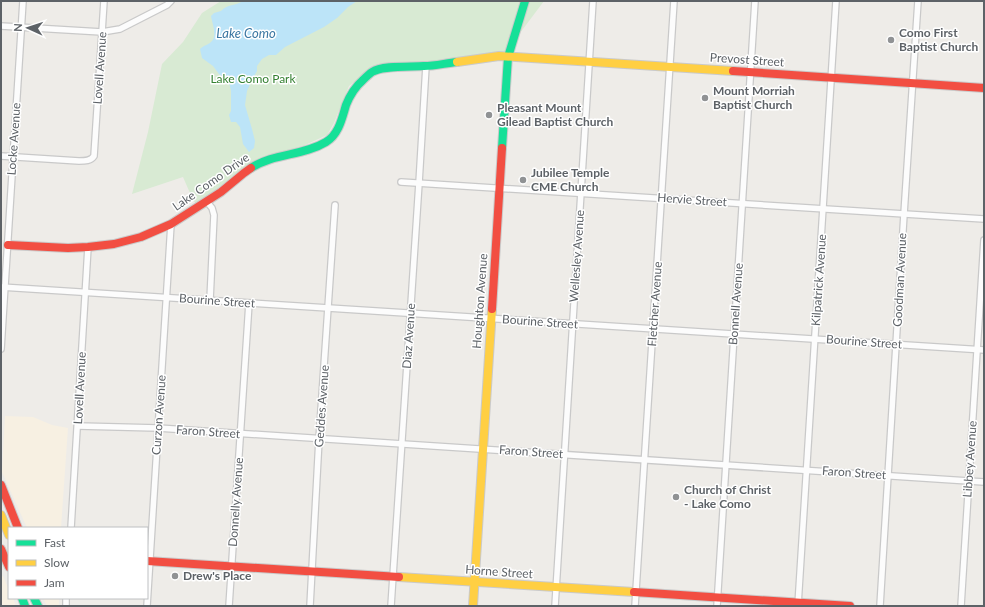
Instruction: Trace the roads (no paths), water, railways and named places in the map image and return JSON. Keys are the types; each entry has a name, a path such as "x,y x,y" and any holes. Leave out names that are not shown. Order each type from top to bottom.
{"street":[{"name":"Locke Avenue","path":"1,350 3,287 8,245 23,1"},
{"name":"Lovell Avenue","path":"13,156 79,161 92,159 94,156 104,1"},
{"path":"1,26 102,32 120,29 167,5 171,1"},
{"name":"Houghton Avenue","path":"473,606 508,57 525,1"},
{"name":"Wellesley Avenue","path":"554,606 593,1"},
{"name":"Fletcher Avenue","path":"635,606 674,1"},
{"name":"Bonnell Avenue","path":"717,602 756,1"},
{"name":"Kilpatrick Avenue","path":"798,604 836,1"},
{"name":"Goodman Avenue","path":"880,606 918,1"},
{"name":"Lake Como Drive","path":"8,245 68,248 114,244 134,239 171,224 207,202 258,163 309,149 326,142 336,131 350,96 355,88 373,72 390,67 426,66 499,56 508,57"},
{"name":"Prevost Street","path":"508,57 984,88"},
{"name":"Diaz Avenue","path":"391,606 426,66"},
{"path":"1,156 13,156"},
{"name":"Hervie Street","path":"401,182 984,219"},
{"path":"207,202 212,208 214,215 210,300"},
{"name":"Geddes Avenue","path":"310,606 319,439 335,205"},
{"name":"Curzon Avenue","path":"148,561 171,224"},
{"name":"Libbey Avenue","path":"961,606 984,240"},
{"name":"Lovell Avenue","path":"71,527 88,247"},
{"name":"Bourine Street","path":"3,287 984,350"},
{"name":"Donnelly Avenue","path":"229,606 249,303"},
{"name":"Faron Street","path":"78,426 158,428 984,482"},
{"path":"1,485 18,527"},
{"path":"1,516 8,533"},
{"path":"3,552 8,564"},
{"name":"Horne Street","path":"148,561 636,592 717,602 850,606"}],"water":[{"name":"Lake Como","path":"243,1 357,1 324,27 285,47 276,55 269,55 262,59 257,66 257,71 247,91 245,105 255,141 254,148 249,152 243,144 240,127 236,122 231,122 229,115 231,111 231,91 229,82 219,74 213,66 202,58 200,49 209,44 214,36 211,16 226,7"}],"place":[{"name":"Como First Baptist Church","path":"891,40"},
{"name":"Mount Morriah Baptist Church","path":"705,98"},
{"name":"Pleasant Mount Gilead Baptist Church","path":"489,115"},
{"name":"Jubilee Temple CME Church","path":"523,180"},
{"name":"Church of Christ - Lake Como","path":"676,497"},
{"name":"Drew's Place","path":"175,576"}],"park label":[{"name":"Lake Como Park","path":"253,79"}]}
